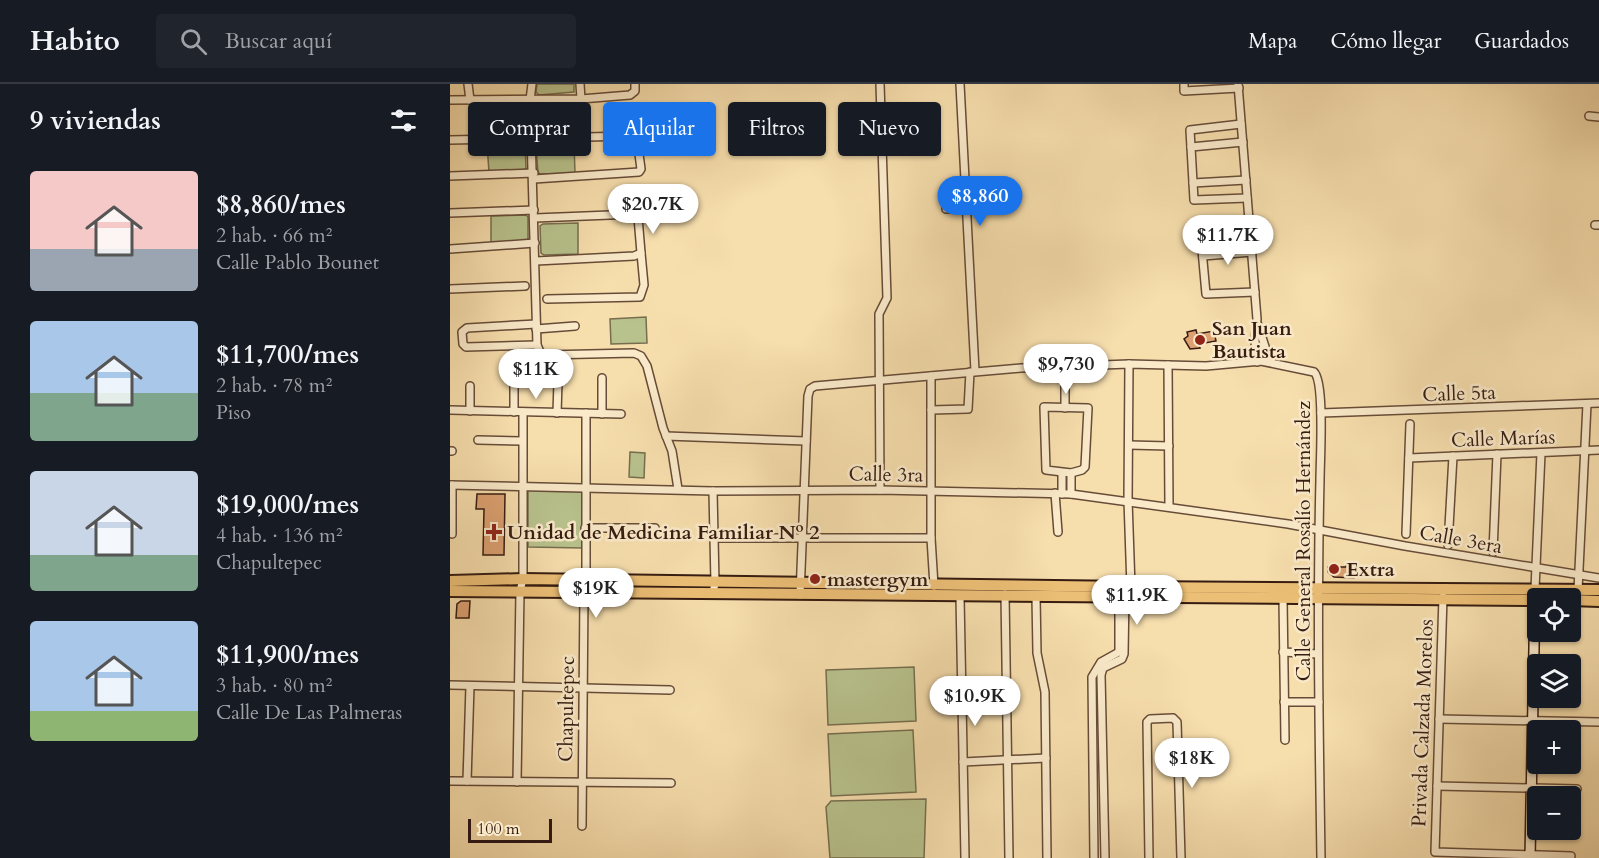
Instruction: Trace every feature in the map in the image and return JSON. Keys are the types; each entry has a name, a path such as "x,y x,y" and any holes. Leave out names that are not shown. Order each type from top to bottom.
{"main road":[{"path":"450,581 523,579 585,587"},
{"path":"450,591 520,591 585,587 1443,594 1527,597"},
{"path":"933,590 960,597 1005,591 1036,597 1124,591 1283,599 1318,594"},
{"path":"1581,590 1599,590"},
{"path":"1581,600 1599,601"}],"street":[{"path":"468,84 470,100"},
{"path":"530,100 532,84"},
{"path":"580,84 581,99"},
{"path":"450,100 581,99 630,94 634,91 635,84"},
{"path":"880,84 886,298 879,314 880,490"},
{"path":"931,410 965,410 969,407 972,372 967,207 960,84"},
{"path":"1184,84 1184,91 1238,86 1257,320 1255,342 1257,362"},
{"path":"1590,116 1599,117"},
{"path":"1241,124 1190,130 1194,200 1247,198"},
{"path":"450,176 633,174 641,169 636,137 591,138"},
{"path":"450,140 468,140"},
{"path":"1191,147 1243,142"},
{"path":"533,156 536,326 537,345 540,352 544,355 638,354 647,366 674,460 678,489"},
{"path":"1193,183 1246,180"},
{"path":"946,208 983,206"},
{"path":"450,213 534,210"},
{"path":"535,218 635,214 639,219 644,285 640,297 547,299"},
{"path":"1250,234 1201,240 1206,294 1255,292"},
{"path":"450,249 535,243"},
{"path":"1203,256 1251,252"},
{"path":"536,261 634,256 641,253"},
{"path":"450,289 525,286"},
{"path":"800,589 800,538 806,441 810,389 814,386 1065,366 1129,364 1206,366 1270,362 1257,320"},
{"path":"537,345 466,347 463,344 462,332 467,328 575,326"},
{"name":"Calle General Rosalío Hernández","path":"1270,362 1310,371 1320,380 1318,654 1321,858"},
{"path":"1094,858 1092,676 1119,652 1130,445 1129,364"},
{"path":"1168,365 1169,507"},
{"path":"1065,366 1065,408"},
{"path":"931,376 933,590"},
{"path":"602,378 602,414"},
{"path":"557,413 558,382"},
{"path":"514,383 514,412"},
{"path":"470,386 470,411"},
{"path":"1578,588 1587,404"},
{"name":"Calle 5ta","path":"1321,413 1599,404"},
{"path":"1044,407 1065,408 1088,408 1084,467 1081,471 1071,473 1048,472 1046,470 1044,407"},
{"path":"450,410 621,414"},
{"path":"517,782 520,591 523,579 523,412"},
{"name":"Chapultepec","path":"582,826 586,413"},
{"path":"1406,534 1410,424"},
{"path":"666,436 806,441"},
{"path":"478,440 522,441"},
{"path":"1130,445 1169,446"},
{"name":"Calle Marías","path":"1409,458 1599,450"},
{"path":"1536,588 1541,453"},
{"path":"1492,552 1497,454"},
{"path":"1448,545 1454,456"},
{"path":"1058,532 1058,494 1062,473"},
{"path":"1071,473 1071,494"},
{"path":"451,484 452,534"},
{"name":"Calle 3ra","path":"451,484 713,491 880,490 1071,494 1128,500 1319,530"},
{"path":"713,491 714,588"},
{"path":"585,528 655,528"},
{"name":"Calle 3era","path":"1319,530 1535,569 1599,578"},
{"path":"713,538 932,538"},
{"path":"1005,591 1009,858"},
{"name":"Privada Calzada Morelos","path":"1443,594 1434,850 1441,853 1530,856"},
{"path":"960,597 965,858"},
{"path":"1036,597 1037,653 1045,692 1047,858"},
{"path":"1283,599 1285,740"},
{"path":"1533,720 1535,642"},
{"path":"1283,652 1318,654"},
{"path":"1100,667 1105,858"},
{"path":"450,685 670,690"},
{"path":"467,781 470,686"},
{"name":"Calle General Rosalío Hernández","path":"1284,702 1319,702"},
{"path":"1149,858 1147,725 1150,719 1173,718 1177,722 1181,858"},
{"path":"1439,719 1527,721"},
{"path":"1581,722 1599,722"},
{"path":"963,762 1046,758"},
{"path":"450,781 671,783"},
{"path":"1093,783 1102,783"},
{"path":"1437,786 1527,788"},
{"path":"1530,840 1530,856 1571,856"}],"green space":[{"path":"537,84 574,84 574,92 539,95 536,92"},
{"path":"488,156 525,156 524,170 489,172"},
{"path":"537,156 574,156 575,173 540,174"},
{"path":"526,215 528,217 528,239 525,242 491,243 491,216"},
{"path":"578,223 578,254 544,255 541,253 540,226"},
{"path":"646,317 647,343 611,344 610,319"},
{"path":"630,452 645,453 644,478 629,477"},
{"path":"528,490 585,491 583,548 528,547"},
{"path":"914,667 916,721 828,725 826,670"},
{"path":"913,730 916,792 831,796 828,734"},
{"path":"926,799 924,858 830,858 826,807 831,801"}],"building":[{"name":"San Juan Bautista","path":"1196,330 1197,334 1214,331 1216,341 1199,344 1200,348 1190,349 1184,339 1188,336 1187,332"},
{"name":"Unidad de Medicina Familiar Nº 2","path":"477,494 505,494 504,555 483,555 484,509 476,509"},
{"path":"1346,564 1354,564 1354,578 1334,577 1328,572 1328,567 1346,567"},
{"path":"461,601 470,601 469,618 456,618 457,604"}],"place":[{"name":"San Juan Bautista","path":"1200,340"},
{"name":"Unidad de Medicina Familiar Nº 2","path":"494,532"},
{"name":"Extra","path":"1334,569"},
{"name":"mastergym","path":"815,579"}]}
